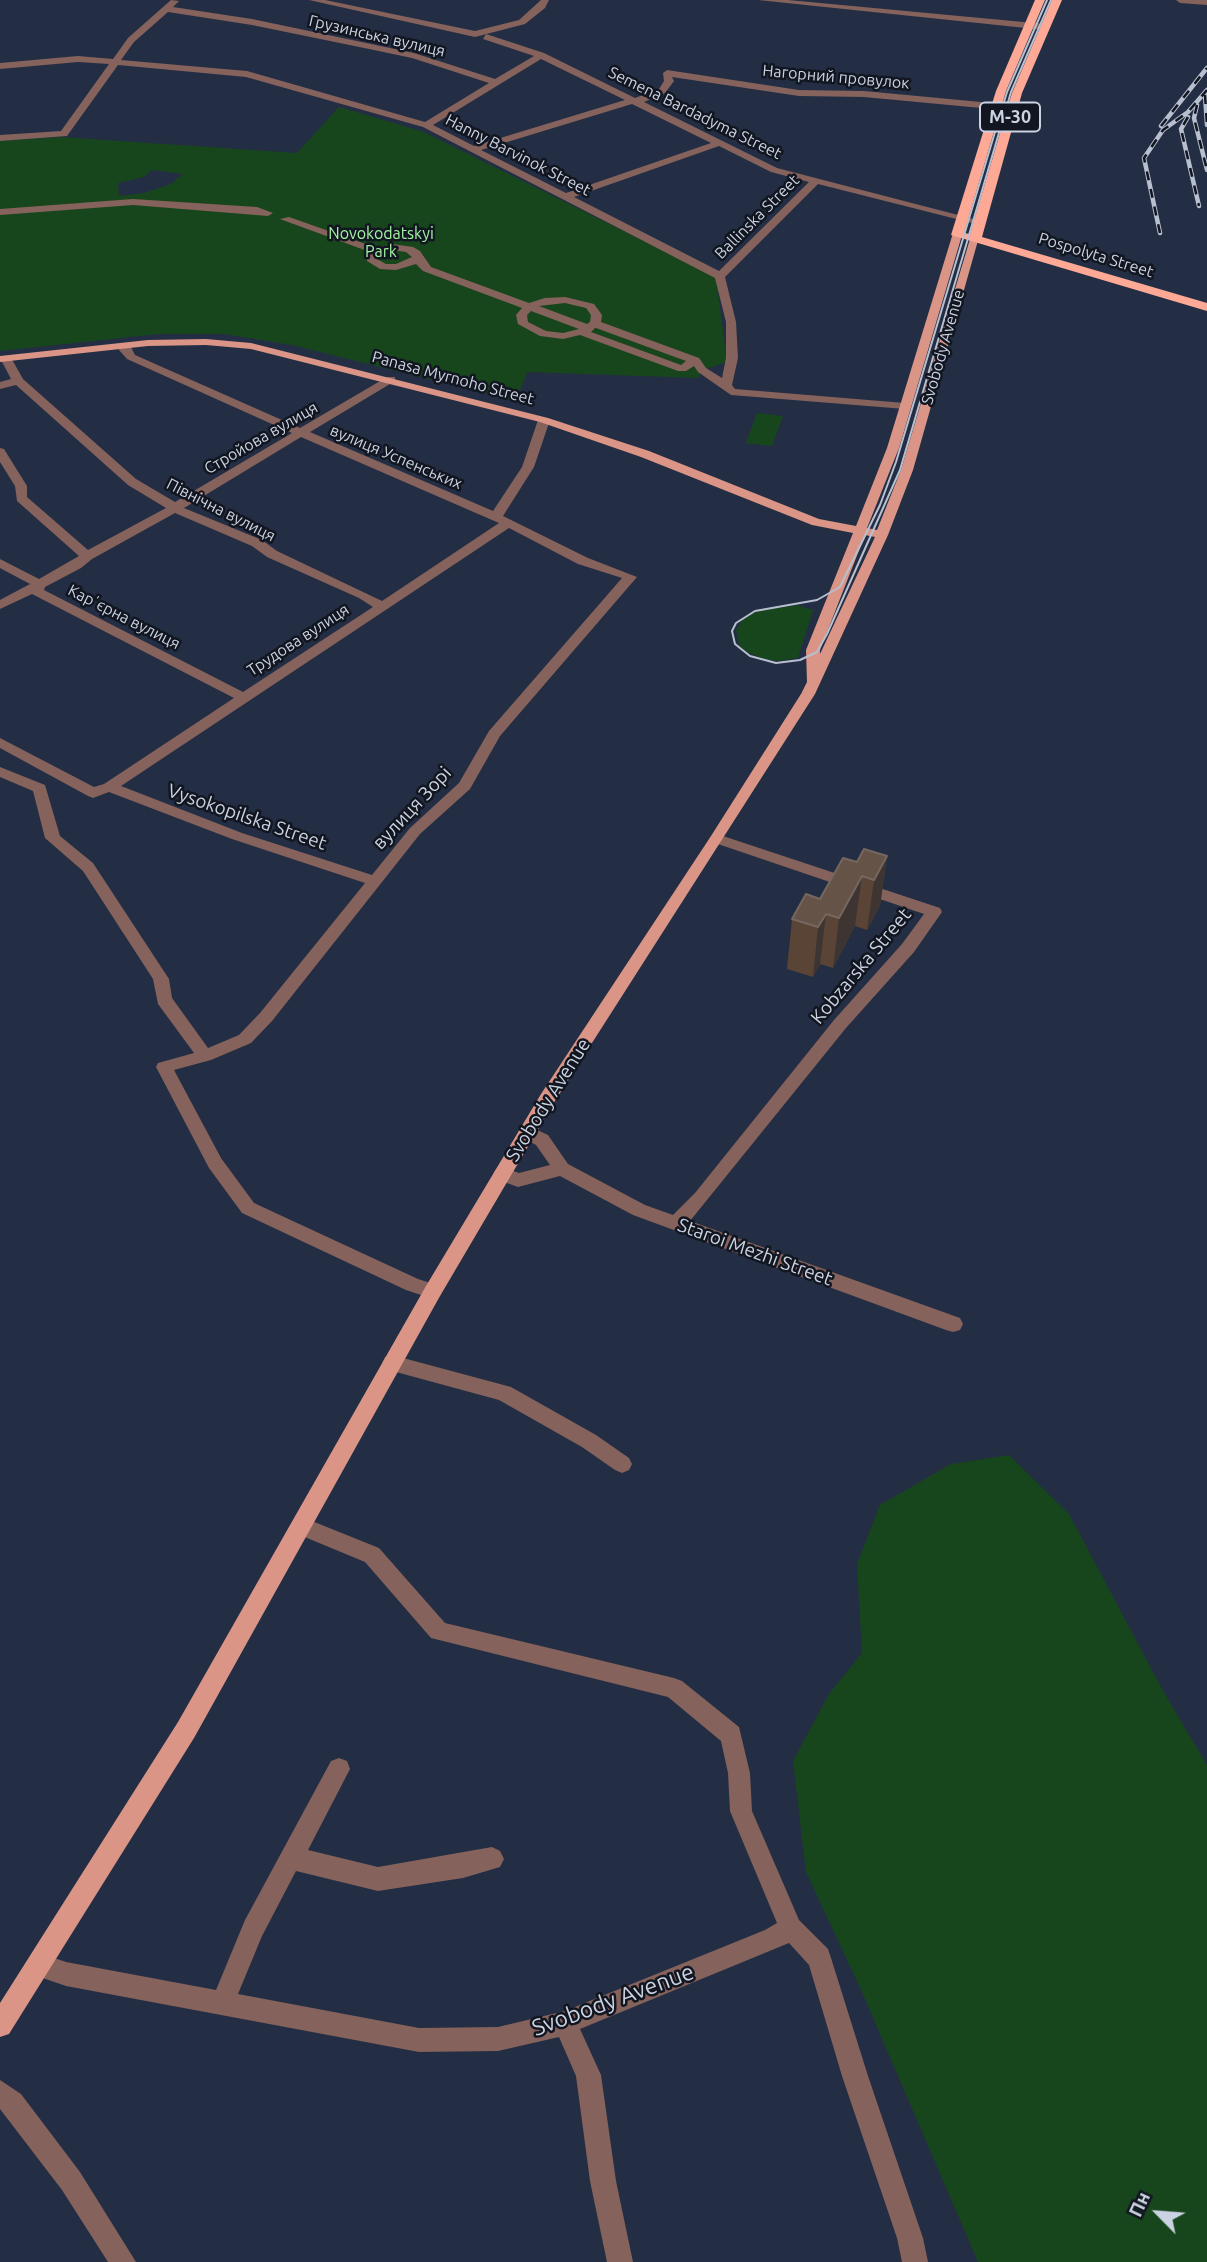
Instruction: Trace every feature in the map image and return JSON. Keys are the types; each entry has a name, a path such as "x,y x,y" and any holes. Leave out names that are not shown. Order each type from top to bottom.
{"highway":[{"name":"Svobody Avenue","path":"957,235 996,107 1040,0"},
{"name":"Svobody Avenue","path":"975,239 1013,108 1057,0"},
{"name":"Pospolyta Street","path":"957,235 1003,245 1207,307"}],"main road":[{"name":"Svobody Avenue","path":"812,686 813,650 893,448 957,235"},
{"name":"Svobody Avenue","path":"0,2025 180,1740 433,1291 527,1132 717,839 812,686 882,535 910,460 975,239"},
{"name":"Panasa Myrnoho Street","path":"3,358 177,341 234,344 391,380 544,420 645,454 816,522 882,535"}],"street":[{"path":"0,138 64,134 113,61 131,40 176,0"},
{"path":"313,0 475,34 512,27 529,18 545,0"},
{"path":"762,0 1045,26"},
{"path":"897,14 906,0"},
{"path":"1180,0 1207,2"},
{"name":"Грузинська вулиця","path":"167,9 252,22 414,56 495,82"},
{"path":"512,27 525,48"},
{"name":"Semena Bardadyma Street","path":"486,37 541,55 774,170 979,222"},
{"path":"426,125 541,55"},
{"name":"Hanny Barvinok Street","path":"0,66 67,59 247,74 426,125 720,276"},
{"name":"Нагорний провулок","path":"631,101 646,99 662,91 669,80 667,73 799,93 864,94 1013,108"},
{"path":"473,149 631,101"},
{"path":"565,197 719,143"},
{"name":"Ballinska Street","path":"720,276 815,181"},
{"path":"0,212 133,202 257,209 268,213"},
{"path":"285,219 377,251 404,247 413,250 427,269"},
{"path":"377,251 371,256 375,263 390,267 427,269 515,301 565,300 583,303 597,315 588,328 564,336 535,332 523,324 525,311"},
{"path":"402,267 417,258"},
{"path":"720,276 732,322 732,358 726,385"},
{"path":"515,301 525,311 667,350 699,365 726,385 731,393 905,406"},
{"path":"525,311 545,301"},
{"path":"588,328 682,369 699,365"},
{"name":"вулиця Успенських","path":"125,345 125,350 131,357 502,520"},
{"path":"654,359 667,350"},
{"name":"Північна вулиця","path":"3,358 18,381 132,482 209,525 257,543 272,554 365,595 381,606"},
{"name":"Стройова вулиця","path":"0,605 76,565 87,556 391,380"},
{"path":"0,386 18,381"},
{"name":"Трудова вулиця","path":"108,787 381,606 502,520 528,467 544,420"},
{"path":"0,452 21,486 21,498 87,556"},
{"name":"вулиця Зорі","path":"433,1291 413,1285 248,1208 215,1163 164,1068 205,1056 245,1039 415,831 465,786 494,734 630,577 583,561 502,520"},
{"name":"Карʼєрна вулиця","path":"0,563 39,584 37,592 242,697"},
{"path":"0,742 80,786"},
{"path":"0,772 40,788 80,786"},
{"name":"Vysokopilska Street","path":"80,786 93,793 108,787 211,827 374,881"},
{"path":"40,788 54,838 88,867 161,979 164,999 205,1056"},
{"name":"Kobzarska Street","path":"676,1224 701,1198 839,1024 908,948 934,912 717,839"},
{"name":"Staroi Mezhi Street","path":"527,1132 542,1140 562,1169 639,1210 953,1324"},
{"path":"502,1174 518,1180 562,1169"},
{"path":"392,1363 504,1393 589,1441 622,1464"},
{"path":"302,1525 372,1555 439,1631 674,1688 731,1735 739,1773 741,1811 790,1928 819,1958 855,2076 910,2238 915,2262"},
{"path":"222,2004 253,1928 339,1769"},
{"path":"290,1858 378,1879 463,1866 492,1858"},
{"name":"Svobody Avenue","path":"40,1965 66,1974 419,2040 498,2039 565,2023 773,1939 790,1928"},
{"path":"565,2023 588,2075 603,2180 620,2262"},
{"path":"0,2092 12,2103 71,2181 123,2262"}],"green space":[{"name":"Novokodatskyi Park","path":"339,107 424,132 716,277 727,362 703,370 698,378 527,372 516,401 292,345 224,334 158,334 0,351 0,141 61,137 297,153","holes":["152,170 183,174 171,184 144,193 119,196 118,183 144,177"]},
{"path":"757,413 783,416 772,446 746,443"},
{"path":"796,605 813,610 798,658 778,661 764,659 747,652 739,645 736,630 743,619 758,611"},
{"path":"1009,1455 1069,1514 1163,1691 1207,1765 1207,2262 978,2262 862,1992 806,1872 793,1761 829,1694 862,1653 857,1564 880,1505 951,1464"}],"building":[{"path":"864,849 887,856 874,880 862,876 839,918 826,914 818,927 792,919 806,894 820,899 843,858 857,862"}],"tram line":[{"path":"1047,0 1007,92 896,462 880,505 840,587 817,600 755,611 736,623 732,631 735,644 750,656 776,663 800,660 817,652 827,634 900,470 1011,92 1051,0"}],"railway":[{"path":"1161,126 1207,68"},
{"path":"1160,233 1144,158 1163,130 1188,112 1207,90"},
{"path":"1205,95 1207,125"},
{"path":"1197,105 1194,118 1207,170"},
{"path":"1188,117 1181,129 1199,206"}]}
